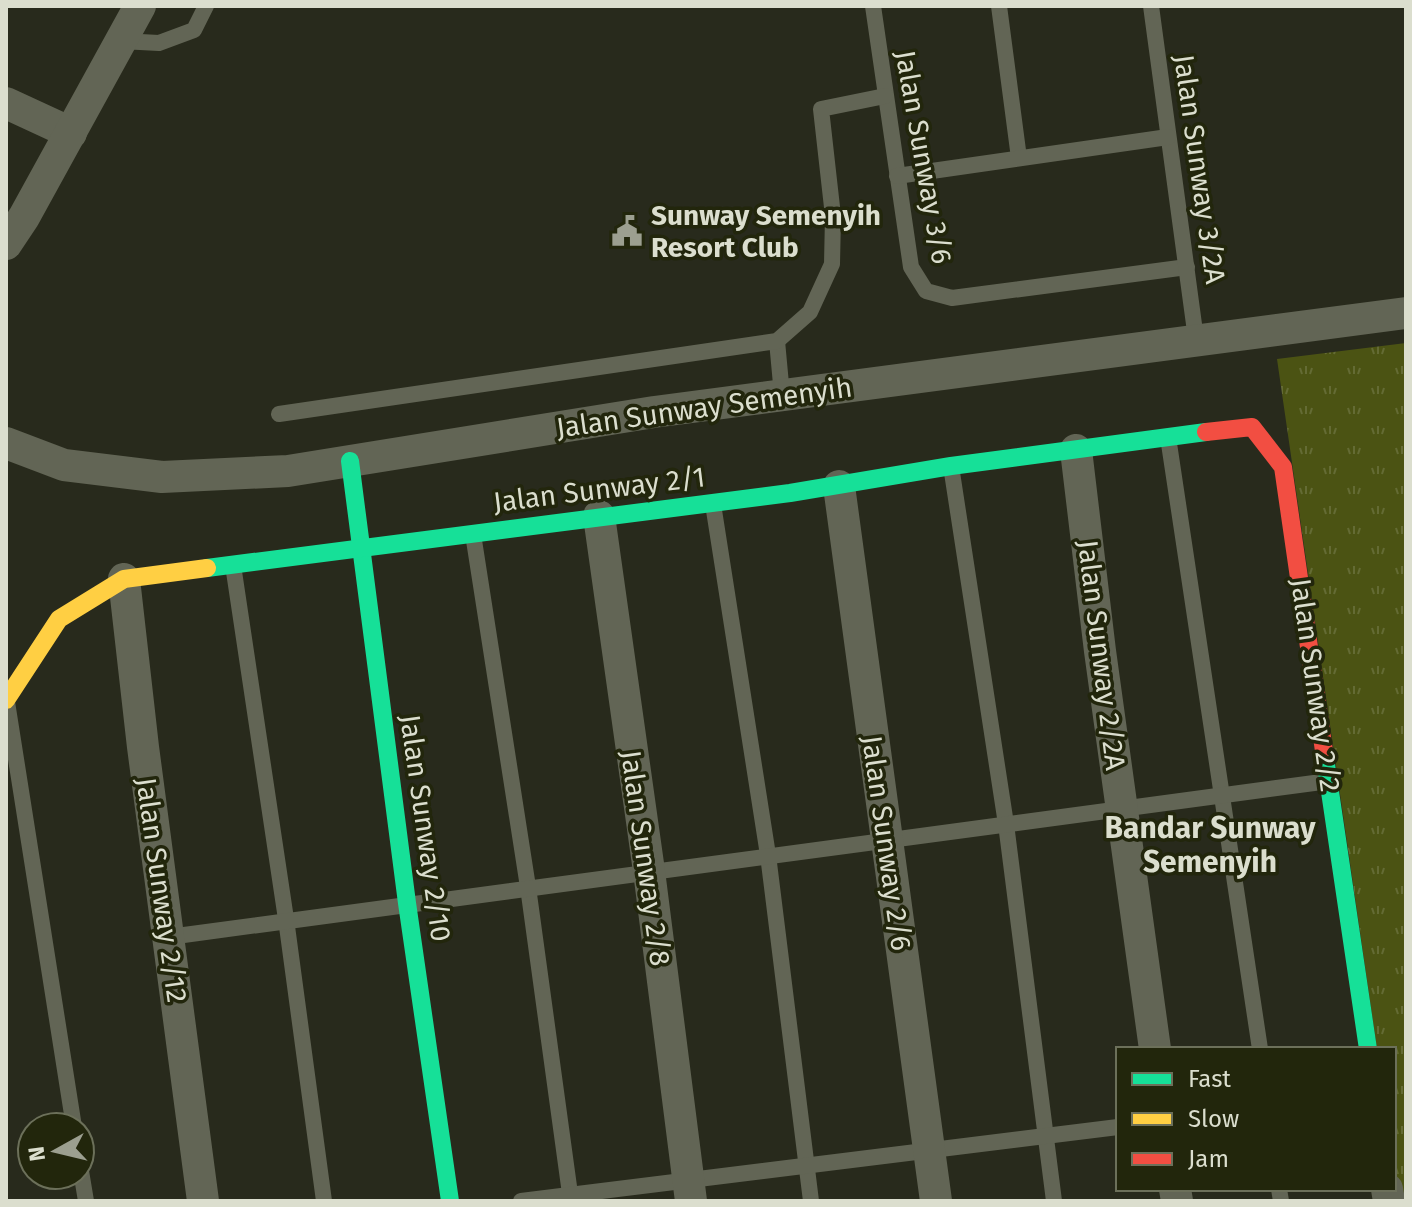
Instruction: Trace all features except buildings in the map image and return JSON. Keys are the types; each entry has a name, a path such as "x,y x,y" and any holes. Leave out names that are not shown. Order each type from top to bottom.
{"street":[{"path":"6,244 24,217 140,6"},
{"path":"6,103 71,133"},
{"name":"Jalan Sunway Semenyih","path":"6,443 64,465 162,477 288,471 654,412 1406,313"},
{"name":"Jalan Sunway 2/1","path":"6,699 59,619 124,579 839,486 951,466 1252,427"},
{"name":"Jalan Sunway 2/2","path":"1252,427 1283,467 1368,1047"},
{"name":"Jalan Sunway 2/2A","path":"1076,450 1155,1047"},
{"name":"Jalan Sunway 2/10","path":"350,461 407,903 450,1201"},
{"name":"Jalan Sunway 2/6","path":"839,486 936,1201"},
{"name":"Jalan Sunway 2/8","path":"599,516 649,871 689,1191"},
{"name":"Jalan Sunway 2/12","path":"124,579 203,1201"}],"lane":[{"path":"121,41 159,43 194,30 206,6"},
{"name":"Jalan Sunway 3/6","path":"873,6 911,267 926,291 952,298 1187,267"},
{"path":"999,6 1019,158"},
{"name":"Jalan Sunway 3/2A","path":"1151,6 1196,339"},
{"path":"279,414 777,341 810,312 832,264 833,216 821,109 885,96"},
{"path":"897,176 1168,137"},
{"path":"777,341 782,395"},
{"path":"1168,436 1260,1047"},
{"path":"951,466 1006,824 1054,1201"},
{"path":"713,502 768,855 811,1201"},
{"path":"473,533 528,887 570,1198"},
{"path":"233,564 324,1201"},
{"path":"6,699 71,1111"},
{"path":"169,937 1330,781"},
{"path":"521,1201 689,1191 806,1166 1116,1127"}],"green space":[{"path":"1406,343 1406,1201 1399,1201 1396,1180 1396,1047 1377,1047 1277,359"}],"traffic: fast":[{"path":"207,568 790,493 951,466 1206,432"},
{"path":"350,461 407,903 450,1201"},
{"path":"1324,751 1368,1047"}],"traffic: slow":[{"path":"6,700 59,619 124,579 207,568"}],"traffic: jam":[{"path":"1206,432 1252,427 1283,467 1324,751"}],"place":[{"name":"Sunway Semenyih Resort Club","path":"627,231"}],"district":[{"name":"Bandar Sunway Semenyih","path":"1210,845"}]}
